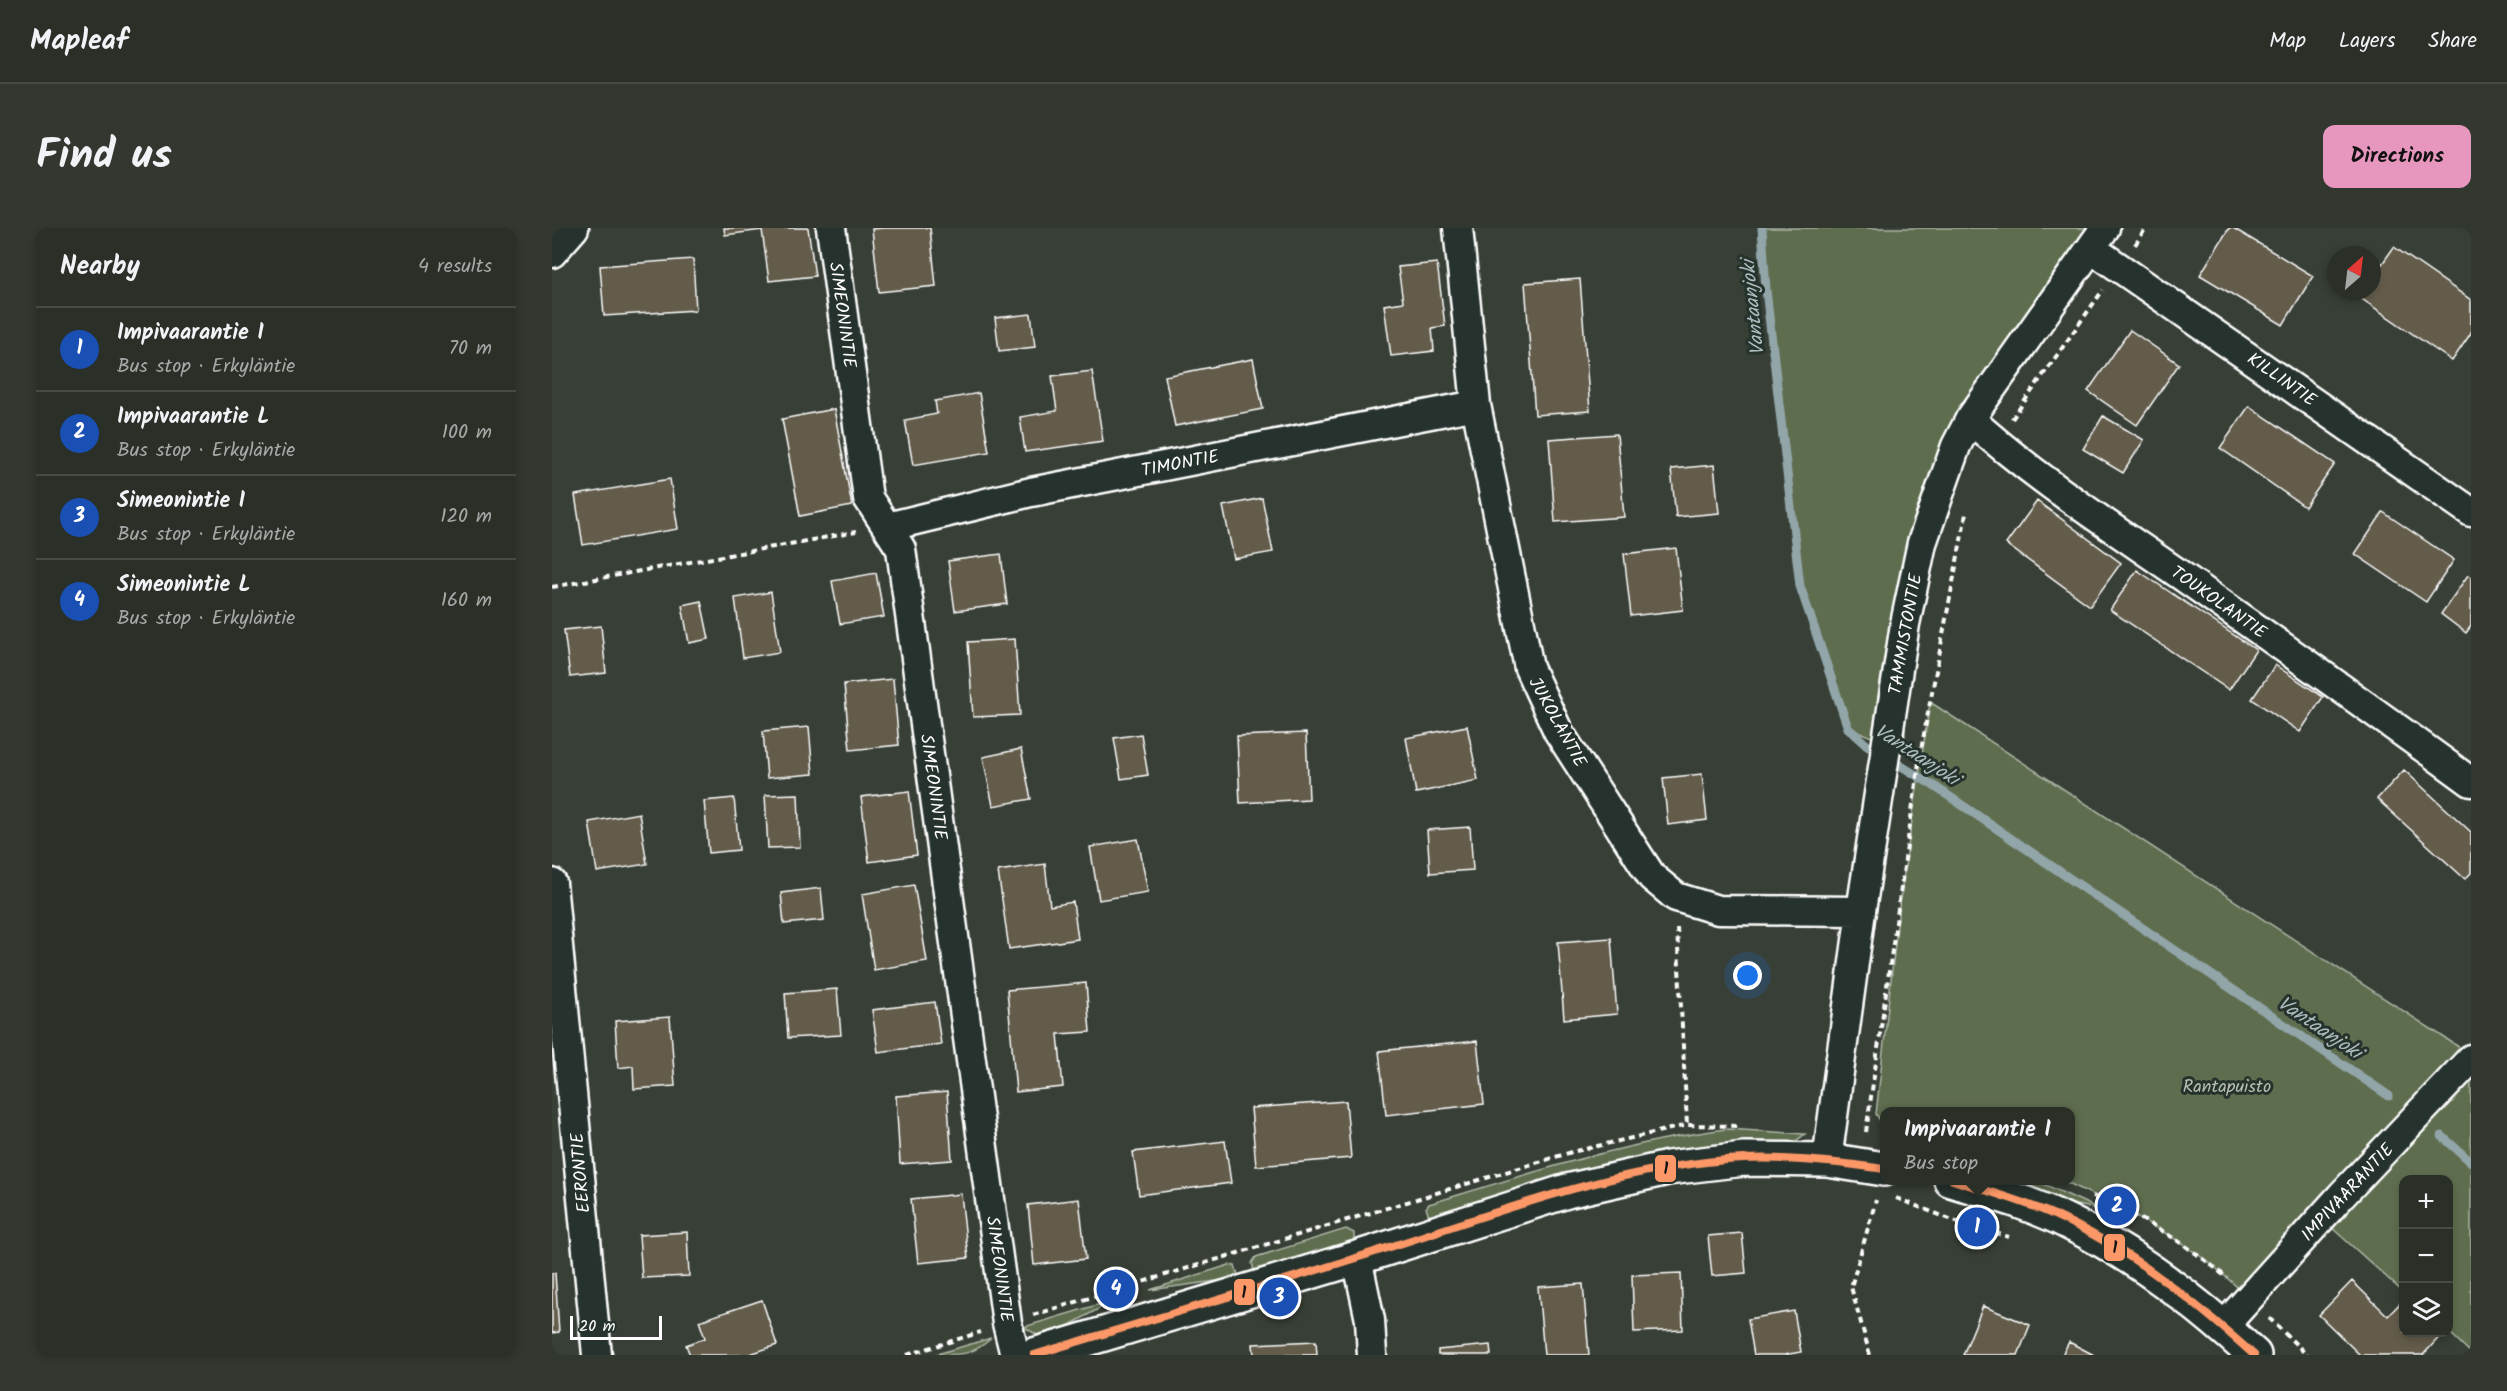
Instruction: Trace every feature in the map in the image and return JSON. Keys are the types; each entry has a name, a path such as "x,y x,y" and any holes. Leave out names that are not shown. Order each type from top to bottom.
{"street":[{"path":"552,253 574,228"},
{"name":"SIMEONINTIE","path":"831,228 868,498 901,549 1007,1323 1015,1355"},
{"name":"JUKOLANTIE","path":"1458,228 1476,405 1529,668 1558,731 1652,877 1676,897 1718,910 1861,911"},
{"name":"TAMMISTONTIE","path":"1827,1160 1861,911 1905,624 1922,543 1956,447 1970,419 2098,238"},
{"name":"KILLINTIE","path":"2098,238 2471,512"},
{"name":"TIMONTIE","path":"887,527 1031,492 1476,405"},
{"name":"TOUKOLANTIE","path":"1970,419 1996,443 2076,503 2366,704 2471,782"},
{"name":"EERONTIE","path":"552,883 597,1355"},
{"name":"IMPIVAARANTIE","path":"2224,1326 2341,1196 2471,1059"},
{"path":"1034,1355 1357,1258 1567,1191 1668,1168 1744,1159 1827,1160 1880,1175"},
{"path":"1967,1185 2067,1221 2142,1263 2224,1326 2254,1355"},
{"path":"1357,1258 1370,1320 1372,1355"}],"path":[{"path":"552,586 887,527"},
{"path":"1866,1132 1920,755"},
{"path":"1676,897 1688,1125"},
{"path":"1870,1355 1851,1287 1880,1183"},
{"path":"1896,1185 1950,1219 2009,1237"}],"green space":[{"path":"1762,228 2094,228 1952,430 1905,624 1905,750 1848,728 1800,586 1766,290"},
{"name":"Rantapuisto","path":"1930,702 2471,1055 2471,1353 2453,1336 2453,1175 2399,1175 2399,1288 2321,1218 2249,1298 2207,1261 2173,1238 2072,1185 2075,1185 2075,1107 1880,1107 1880,1120 1876,1114 1900,899"},
{"path":"1726,1129 1805,1134 1789,1146 1666,1153 1611,1164 1429,1217 1426,1208 1429,1204 1576,1160 1651,1142"},
{"path":"2007,1185 2046,1185 2099,1209 2048,1200"},
{"path":"1346,1229 1354,1233 1354,1240 1254,1271 1252,1263 1256,1257"},
{"path":"1229,1265 1235,1266 1238,1275 1223,1280 1150,1290"},
{"path":"1100,1304 1100,1308 1068,1326 1037,1335 1024,1327"},
{"path":"991,1338 973,1351 952,1355 934,1355"}],"building":[{"path":"724,228 808,228 815,276 769,281 762,230 725,235"},
{"path":"930,228 936,286 879,292 872,229"},
{"path":"2229,228 2233,228 2313,276 2283,325 2200,275"},
{"path":"2394,247 2471,300 2471,333 2452,361 2363,300 2381,300 2381,265"},
{"path":"693,259 696,310 604,316 600,266"},
{"path":"1437,263 1445,326 1432,328 1434,351 1391,356 1384,305 1403,302 1398,267"},
{"path":"1580,279 1590,411 1535,415 1525,283"},
{"path":"1031,314 1035,347 999,351 995,318"},
{"path":"2130,330 2179,364 2137,425 2088,391"},
{"path":"1253,359 1263,409 1175,426 1165,376"},
{"path":"1092,371 1103,441 1025,452 1020,417 1057,411 1052,376"},
{"path":"979,393 989,452 913,465 905,420 937,414 935,401"},
{"path":"2249,406 2335,464 2305,507 2220,448"},
{"path":"834,409 852,506 800,516 782,419"},
{"path":"2103,416 2144,440 2123,473 2083,449"},
{"path":"1617,434 1624,517 1555,522 1549,439"},
{"path":"1714,465 1719,513 1676,517 1671,469"},
{"path":"670,479 678,529 583,545 575,495"},
{"path":"1262,498 1273,552 1234,559 1223,506"},
{"path":"2037,501 2121,563 2090,606 2006,544"},
{"path":"2383,512 2454,560 2426,602 2355,554"},
{"path":"1676,548 1683,610 1631,616 1624,554"},
{"path":"1001,554 1007,604 955,611 948,561"},
{"path":"2137,570 2256,650 2229,690 2110,610"},
{"path":"876,573 884,617 840,624 832,581"},
{"path":"2468,575 2471,577 2471,626 2466,633 2441,614"},
{"path":"771,592 780,652 743,658 735,598"},
{"path":"701,601 709,639 689,643 682,605"},
{"path":"601,626 606,673 570,677 564,630"},
{"path":"1015,639 1020,715 973,717 968,642"},
{"path":"2275,665 2323,697 2300,732 2252,699"},
{"path":"893,679 899,745 850,750 844,684"},
{"path":"1467,726 1478,780 1416,793 1406,738"},
{"path":"809,727 813,774 767,778 763,731"},
{"path":"1306,733 1309,799 1240,803 1237,736"},
{"path":"1141,734 1148,775 1121,779 1114,738"},
{"path":"1021,749 1031,799 993,806 983,757"},
{"path":"2404,770 2471,832 2471,873 2465,879 2377,799"},
{"path":"1702,774 1707,820 1668,825 1663,778"},
{"path":"909,791 917,855 869,862 861,797"},
{"path":"798,794 800,847 768,848 765,795"},
{"path":"734,798 739,850 709,853 704,801"},
{"path":"639,813 647,864 597,872 589,822"},
{"path":"1470,827 1473,870 1430,873 1427,830"},
{"path":"1138,839 1148,892 1099,900 1090,847"},
{"path":"1045,864 1050,906 1073,902 1078,939 1009,949 998,871"},
{"path":"914,885 927,961 874,970 862,894"},
{"path":"821,888 824,920 784,924 781,893"},
{"path":"1611,938 1617,1014 1564,1019 1558,942"},
{"path":"1086,983 1090,1032 1058,1034 1063,1087 1016,1092 1007,990"},
{"path":"837,989 841,1035 788,1038 785,993"},
{"path":"935,1002 941,1044 878,1052 872,1010"},
{"path":"670,1017 675,1086 634,1089 633,1066 618,1068 615,1021"},
{"path":"1477,1041 1484,1104 1386,1115 1379,1051"},
{"path":"947,1092 952,1160 900,1164 896,1096"},
{"path":"1346,1101 1351,1158 1256,1166 1251,1108"},
{"path":"1225,1141 1231,1183 1139,1195 1133,1152"},
{"path":"961,1194 968,1258 918,1263 911,1199"},
{"path":"1079,1199 1086,1259 1034,1265 1028,1205"},
{"path":"687,1232 689,1276 642,1278 639,1235"},
{"path":"1742,1233 1746,1273 1712,1276 1708,1236"},
{"path":"552,1273 555,1273 559,1332 552,1333"},
{"path":"1681,1273 1683,1330 1634,1332 1632,1275"},
{"path":"2352,1281 2388,1316 2399,1304 2399,1337 2439,1337 2423,1355 2360,1355 2319,1315"},
{"path":"1583,1284 1589,1355 1544,1355 1538,1287"},
{"path":"762,1300 777,1345 747,1355 690,1355 686,1345 705,1338 699,1321"},
{"path":"1983,1306 2030,1325 2018,1355 1963,1355"},
{"path":"1794,1311 1801,1352 1784,1355 1754,1355 1748,1319"},
{"path":"1316,1341 1317,1355 1254,1355 1253,1344"},
{"path":"2069,1342 2094,1355 2062,1355"},
{"path":"1490,1345 1491,1355 1438,1355 1438,1350"}],"waterway":[{"name":"Vantaanjoki","path":"1762,228 1766,290 1800,586 1848,728 1867,745 1934,786 2389,1096"},
{"name":"Vantaanjoki","path":"2442,1136 2471,1162"}],"transit line":[{"name":"1","path":"1034,1355 1318,1270 1501,1210 1598,1182 1646,1171 1695,1163 1744,1159 1814,1161 1880,1168"},
{"name":"1","path":"1968,1185 2052,1214 2107,1243 2183,1295 2254,1355"}],"place":[{"name":"Impivaarantie L","path":"2117,1206"},
{"name":"Impivaarantie I","path":"1977,1227"},
{"name":"Simeonintie L","path":"1116,1289"},
{"name":"Simeonintie I","path":"1279,1297"}]}
